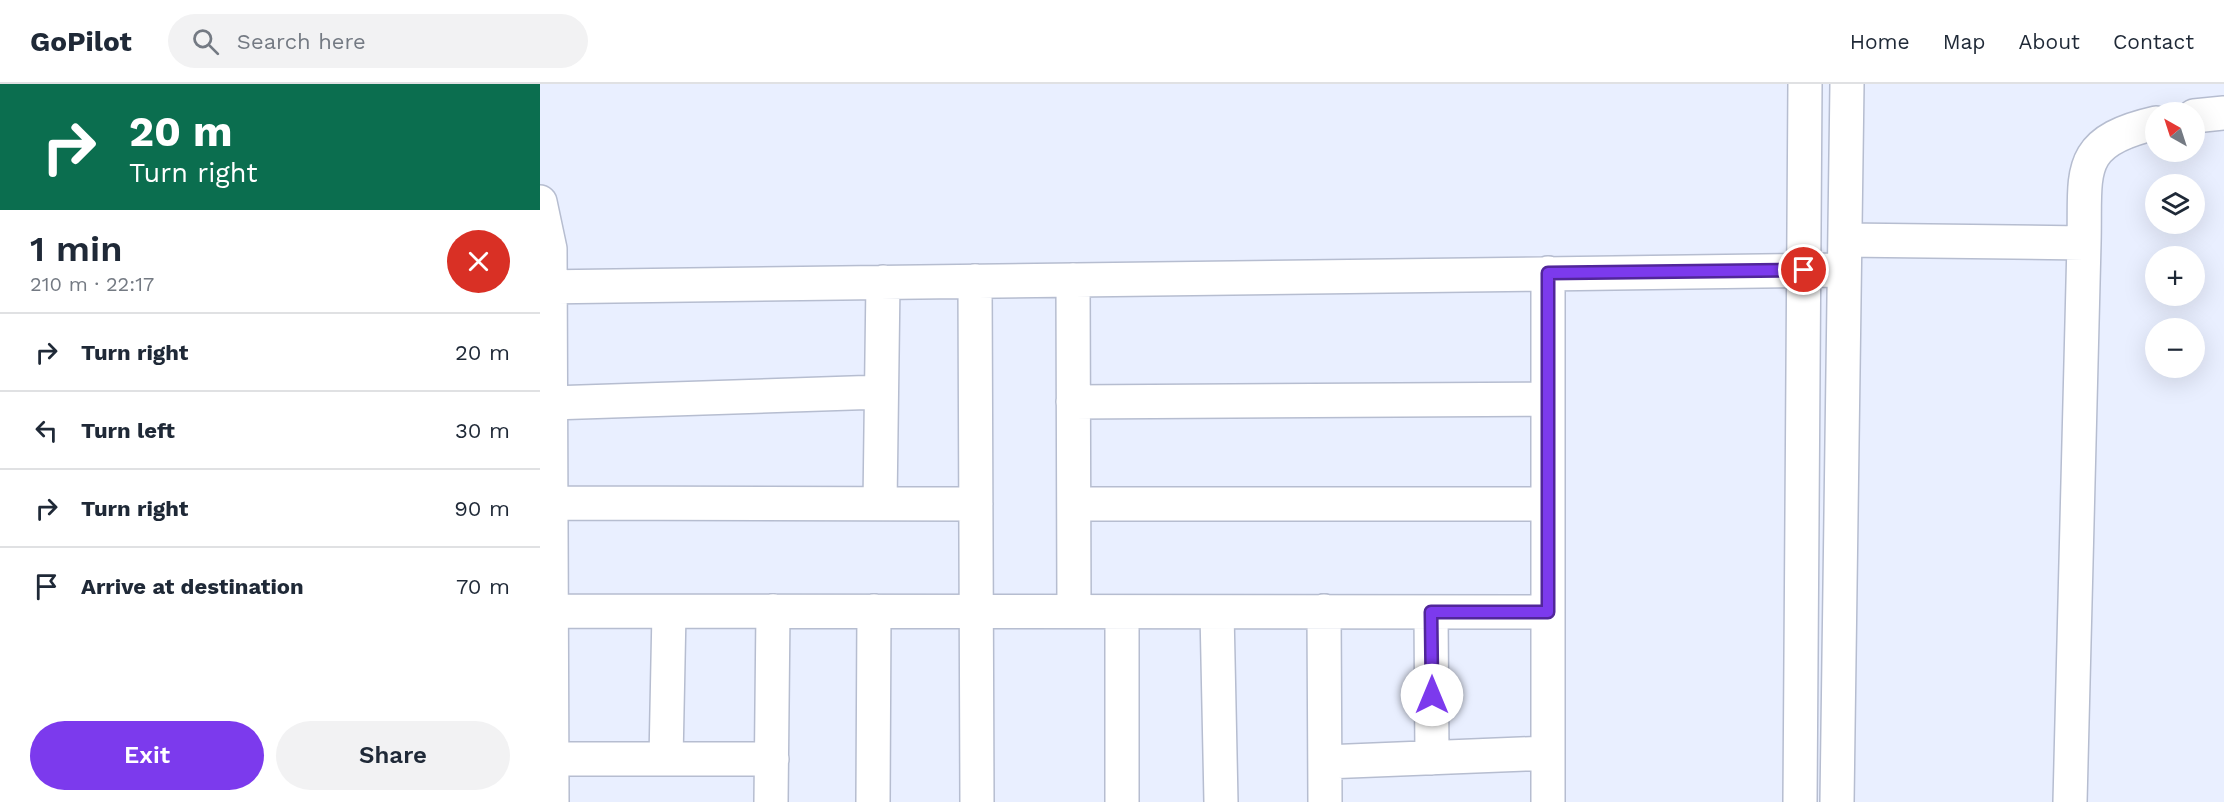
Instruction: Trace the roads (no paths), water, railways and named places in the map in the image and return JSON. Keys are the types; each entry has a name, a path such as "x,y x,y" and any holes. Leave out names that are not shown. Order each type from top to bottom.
{"street":[{"path":"1800,802 1805,84"},
{"path":"1837,802 1847,84"},
{"path":"2205,115 2224,113"},
{"path":"2070,802 2085,180 2088,162 2101,146 2115,136 2145,126"},
{"path":"540,202 550,249 546,287 551,403 552,802"},
{"path":"546,287 1804,270 1844,255 2084,243"},
{"path":"1548,273 1548,802"},
{"path":"1073,280 1074,611"},
{"path":"880,504 883,282"},
{"path":"975,282 977,802"},
{"path":"551,403 881,392"},
{"path":"1073,402 1548,399"},
{"path":"551,503 976,504"},
{"path":"1074,504 1548,504"},
{"path":"552,611 1548,612"},
{"path":"771,802 773,611"},
{"path":"873,802 874,611"},
{"path":"1324,611 1325,802"},
{"path":"666,759 669,612"},
{"path":"1122,612 1122,802"},
{"path":"1217,612 1221,802"},
{"path":"1431,612 1432,758"},
{"path":"1325,762 1548,753"},
{"path":"552,759 772,759"}]}
